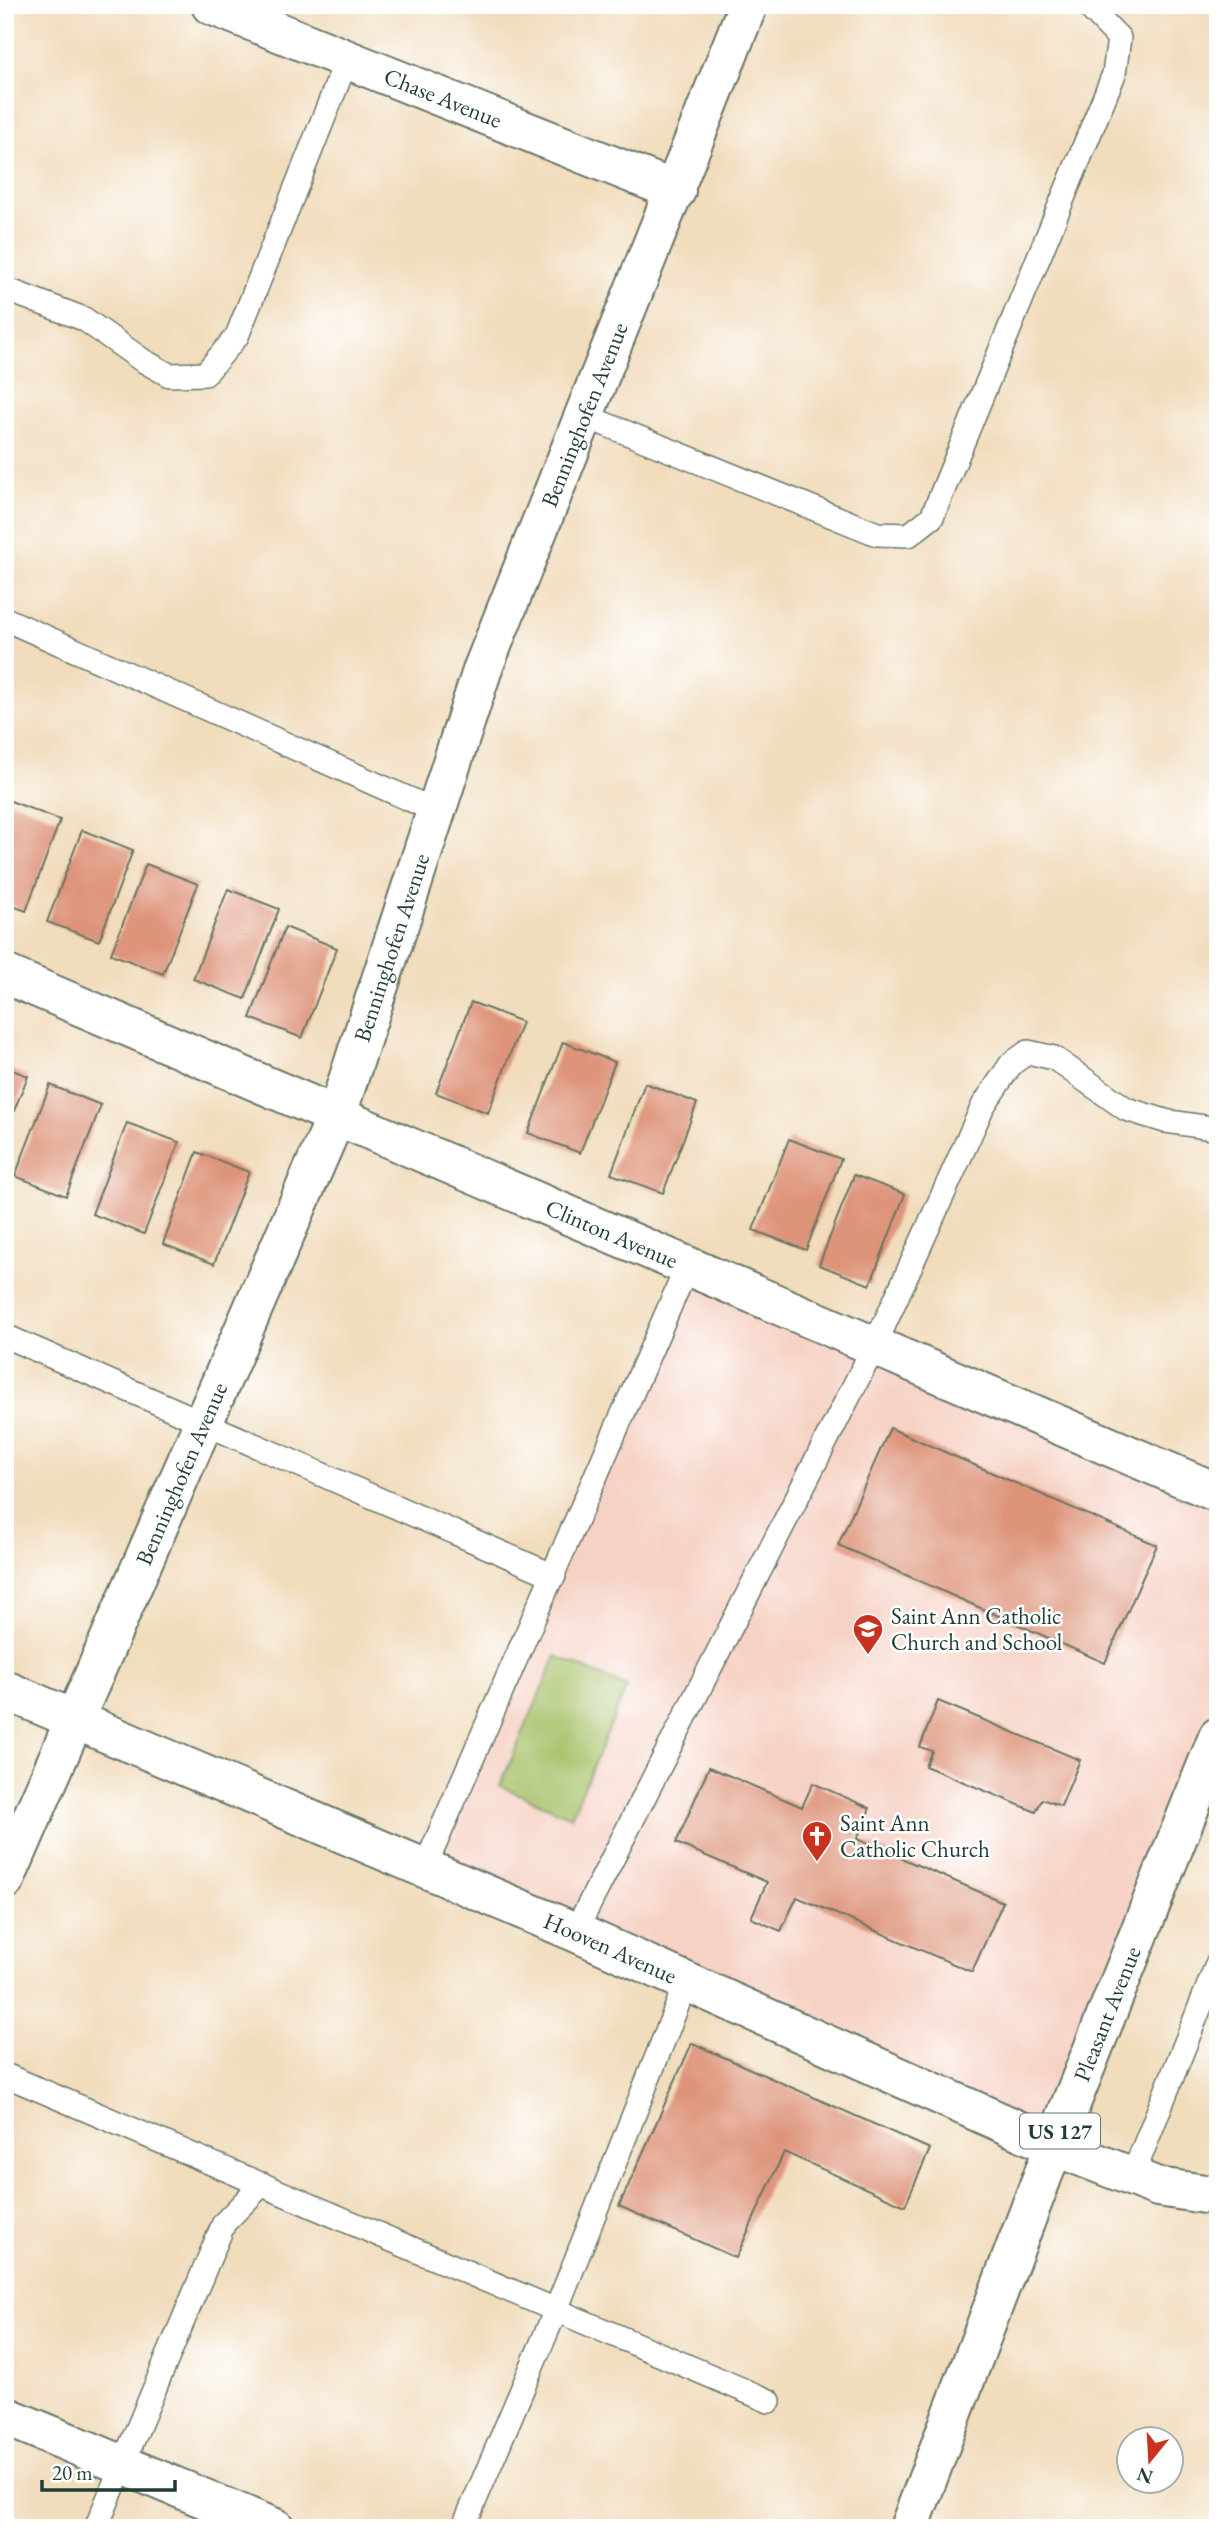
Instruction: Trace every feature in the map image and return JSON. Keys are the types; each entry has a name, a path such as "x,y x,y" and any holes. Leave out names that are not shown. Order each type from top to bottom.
{"street":[{"name":"Chase Avenue","path":"211,5 676,191"},
{"name":"Benninghofen Avenue","path":"5,1880 72,1719 336,1117 483,668 676,191 748,5"},
{"name":"Clinton Avenue","path":"5,974 1218,1493"},
{"name":"Hooven Avenue","path":"5,1690 575,1932 1054,2146 1157,2187 1218,2196"},
{"name":"Pleasant Avenue","path":"909,2528 1054,2146 1218,1737"},
{"path":"5,2416 275,2528"}],"lane":[{"path":"585,416 877,534 909,536 932,517 1114,74 1119,38 1087,5"},
{"path":"5,289 84,319 142,360 169,375 205,374 237,336 347,59"},
{"path":"5,619 436,811"},
{"path":"575,1932 874,1347 983,1106 1010,1064 1028,1052 1055,1058 1126,1109 1165,1121 1218,1129"},
{"path":"424,1869 687,1267"},
{"path":"5,1336 554,1576"},
{"path":"1132,2177 1218,1962"},
{"path":"463,2528 556,2311 687,1981"},
{"path":"5,2075 769,2400"},
{"path":"96,2528 224,2223 262,2185"}],"shaded area":[{"name":"Saint Ann Catholic Church and School","path":"687,1267 1218,1493 1218,1737 1054,2146 424,1869"}],"green space":[{"path":"556,1656 627,1687 571,1817 500,1786"}],"building":[{"path":"8,800 60,820 26,911 5,903 5,808"},
{"path":"82,830 133,850 99,941 47,922"},
{"path":"146,864 198,884 163,974 111,954"},
{"path":"228,889 279,909 245,999 193,979"},
{"path":"285,927 337,948 302,1038 250,1018"},
{"path":"471,1002 522,1022 488,1113 436,1093"},
{"path":"563,1042 615,1062 580,1153 528,1133"},
{"path":"5,1067 28,1076 5,1133"},
{"path":"645,1083 697,1103 663,1193 611,1174"},
{"path":"50,1085 101,1105 66,1196 15,1176"},
{"path":"127,1123 179,1142 144,1234 92,1214"},
{"path":"789,1139 841,1159 806,1250 753,1230"},
{"path":"197,1152 249,1172 214,1264 163,1244"},
{"path":"854,1175 905,1194 870,1285 819,1265"},
{"path":"890,1428 1157,1545 1105,1663 838,1545"},
{"path":"938,1701 1080,1760 1061,1806 1042,1799 1036,1812 925,1766 932,1751 920,1747"},
{"name":"Saint Ann Catholic Church","path":"709,1767 802,1807 813,1783 870,1808 857,1839 1003,1902 972,1972 797,1897 781,1931 751,1918 767,1882 676,1843"},
{"path":"692,2043 930,2149 905,2206 784,2152 736,2258 619,2206"}],"place":[{"name":"Saint Ann Catholic Church and School","path":"868,1656"},
{"name":"Saint Ann Catholic Church","path":"817,1863"}]}
